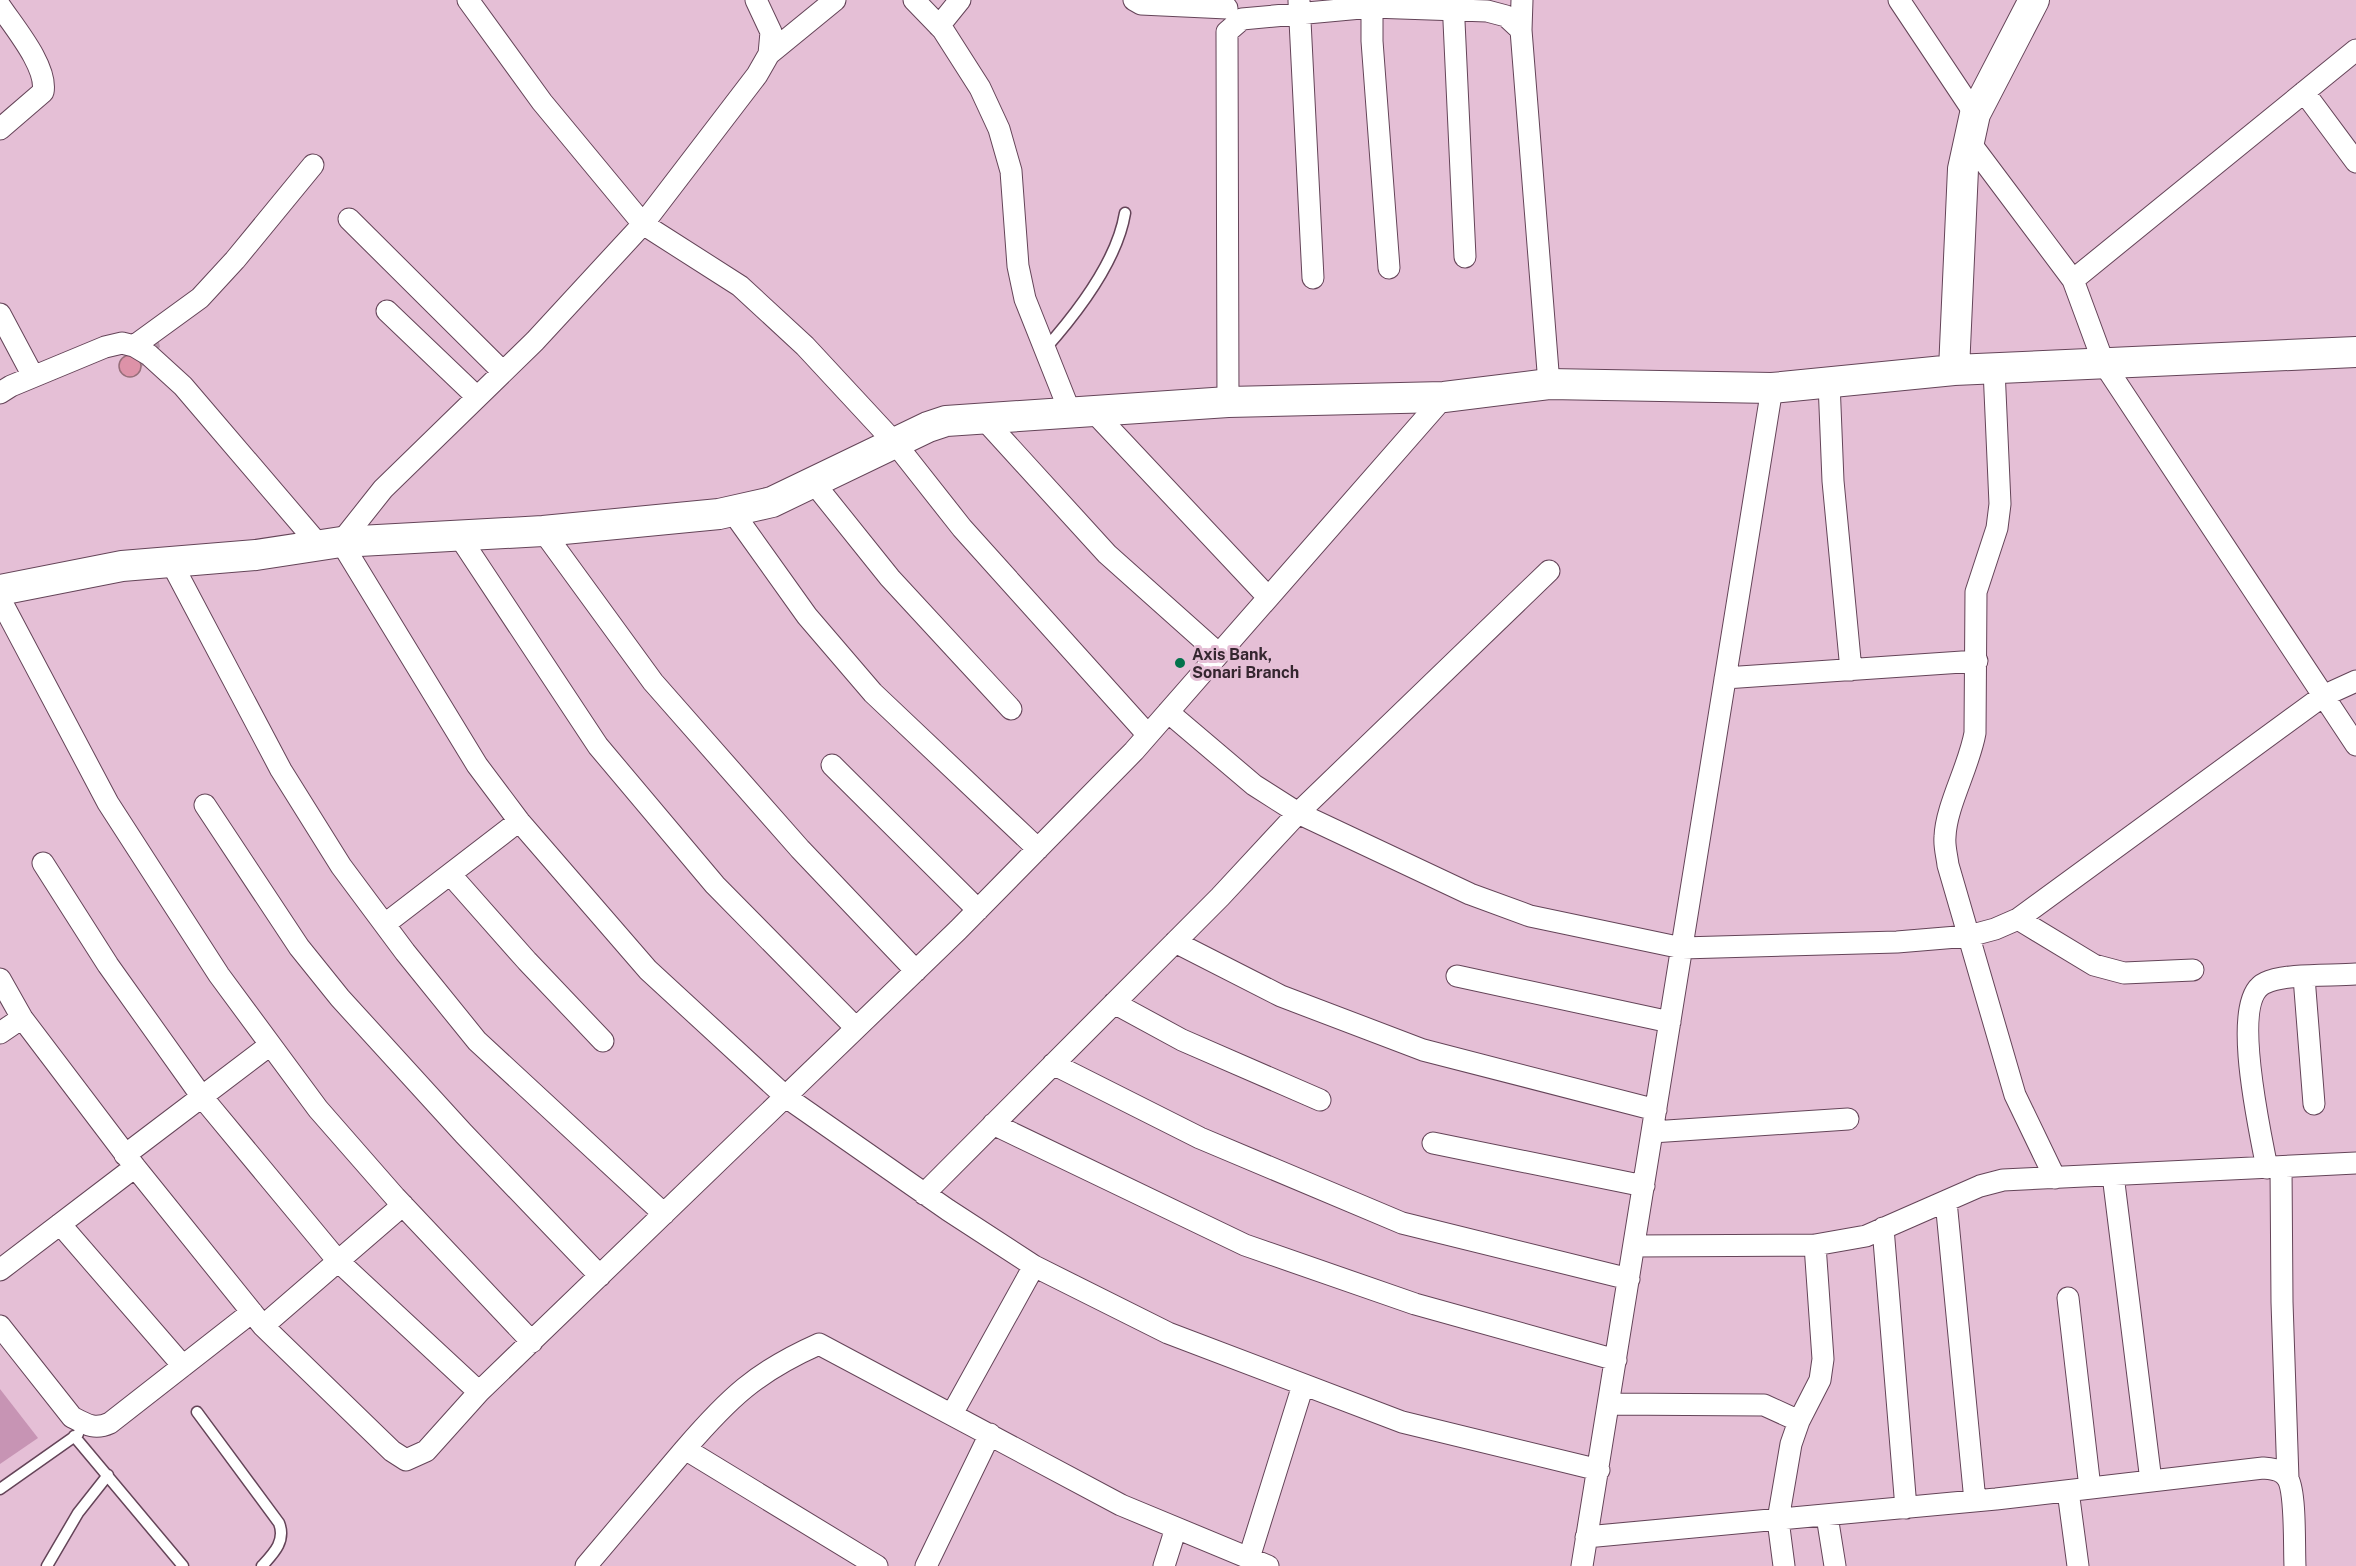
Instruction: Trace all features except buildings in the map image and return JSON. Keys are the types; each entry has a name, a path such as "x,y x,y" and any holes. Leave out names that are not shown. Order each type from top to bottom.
{"main road":[{"path":"1954,370 1963,169 1972,127 2034,0"},
{"path":"0,590 122,566 256,555 330,543 543,531 732,511 772,502 946,421 1228,402 1443,397 1549,384 1772,388 1954,370 2356,352"}],"street":[{"path":"0,129 43,92 45,84 37,62 0,5 7,0"},
{"path":"468,0 542,102 643,224 740,286 805,346 895,443 962,528 1148,735"},
{"path":"756,0 771,33 769,54"},
{"path":"330,543 382,489 535,341 643,224 757,75 769,54 835,0"},
{"path":"914,0 939,26 980,88 999,129 1011,171 1018,266 1025,300 1045,350 1082,412 1268,597"},
{"path":"939,26 960,0"},
{"path":"1134,0 1141,4 1226,4 1228,402"},
{"path":"1522,0 1521,30 1549,384"},
{"path":"1899,0 1972,127 2073,280 2104,364 2356,745"},
{"path":"1227,32 1242,19 1299,7 1372,3 1453,5 1487,11 1506,16 1521,30"},
{"path":"1372,3 1372,40 1389,268"},
{"path":"1453,5 1465,257"},
{"path":"1299,7 1313,278"},
{"path":"2073,280 2356,50"},
{"path":"2304,92 2356,162"},
{"path":"134,346 200,298 235,260 312,165"},
{"path":"349,219 503,372"},
{"path":"387,311 477,397"},
{"path":"0,314 33,376"},
{"path":"0,393 33,376 105,347 122,343 134,346 149,355 183,386 330,543 477,765 519,820 648,970 786,1097 924,1194 1034,1266 1168,1333 1402,1422 1599,1470"},
{"path":"1994,369 2000,504 1997,528 1976,592 1977,661 1974,741 1953,804 1945,837 1948,865 2015,1095 2055,1178"},
{"path":"1829,382 1833,481 1851,670"},
{"path":"1582,1566 1772,388"},
{"path":"0,979 22,1018 130,1161 257,1319 392,1452 406,1460 426,1451 479,1392 916,971 1038,849 1148,735 1443,397"},
{"path":"982,418 1107,554 1219,654"},
{"path":"813,482 890,578 1011,709"},
{"path":"732,511 807,616 873,693 1038,849"},
{"path":"543,531 653,682 801,849 916,971"},
{"path":"459,536 598,746 715,885 856,1028"},
{"path":"171,562 281,770 341,866 477,1041 664,1214"},
{"path":"924,1194 1220,897 1298,813 1550,571"},
{"path":"0,599 108,802 219,975 318,1109 403,1205 532,1342"},
{"path":"1725,678 1977,661"},
{"path":"1168,712 1254,785 1298,813 1470,894 1530,916 1682,948 1897,942 1969,936 1995,929 2018,919 2323,696 2356,681"},
{"path":"832,765 978,910"},
{"path":"206,805 299,947 340,998 464,1134 600,1276"},
{"path":"385,924 519,820"},
{"path":"43,864 108,965 202,1097 338,1262 479,1392"},
{"path":"450,874 527,961 603,1041"},
{"path":"2018,919 2094,965 2124,973 2193,970"},
{"path":"1175,942 1281,996 1424,1050 1656,1110"},
{"path":"2295,1566 2288,1479 2282,1302 2274,1167 2249,1064 2250,1005 2254,991 2264,983 2287,978 2356,974"},
{"path":"1458,976 1670,1022"},
{"path":"2304,977 2314,1104"},
{"path":"1114,1003 1182,1040 1320,1100"},
{"path":"0,1033 22,1018"},
{"path":"0,1270 60,1224 202,1097 270,1044"},
{"path":"1053,1064 1200,1138 1402,1223 1629,1279"},
{"path":"1652,1132 1848,1119"},
{"path":"993,1124 1245,1245 1415,1304 1616,1360"},
{"path":"1433,1143 1644,1186"},
{"path":"1634,1246 1815,1245 1866,1236 1980,1186 2003,1180 2356,1163"},
{"path":"2113,1175 2151,1481"},
{"path":"1946,1201 1975,1502"},
{"path":"0,1326 82,1431 100,1428 110,1423 183,1366 257,1319 338,1262 403,1205"},
{"path":"60,1224 183,1366"},
{"path":"1883,1228 1906,1508"},
{"path":"1784,1566 1778,1520 1791,1444 1799,1421 1820,1380 1823,1359 1815,1245"},
{"path":"952,1414 1034,1266"},
{"path":"2068,1298 2090,1488"},
{"path":"586,1566 721,1408 752,1380 786,1359 819,1344 1121,1505 1258,1562 1303,1385"},
{"path":"1609,1404 1764,1405 1799,1421"},
{"path":"926,1566 990,1434"},
{"path":"685,1449 877,1566"},
{"path":"1586,1537 1975,1502 2263,1468 2277,1469 2288,1479"},
{"path":"2068,1491 2078,1566"},
{"path":"1827,1516 1835,1566"},
{"path":"1164,1566 1176,1528"}],"lane":[{"path":"1045,350 1083,304 1122,234 1125,213"},
{"path":"197,1412 279,1522 282,1539 278,1548 262,1566"},
{"path":"0,1489 82,1431 108,1475 183,1566"},
{"path":"47,1566 78,1513 108,1475"}],"shaded area":[{"path":"0,1389 38,1438 0,1464"}],"place":[{"name":"Axis Bank, Sonari Branch","path":"1180,663"}]}
